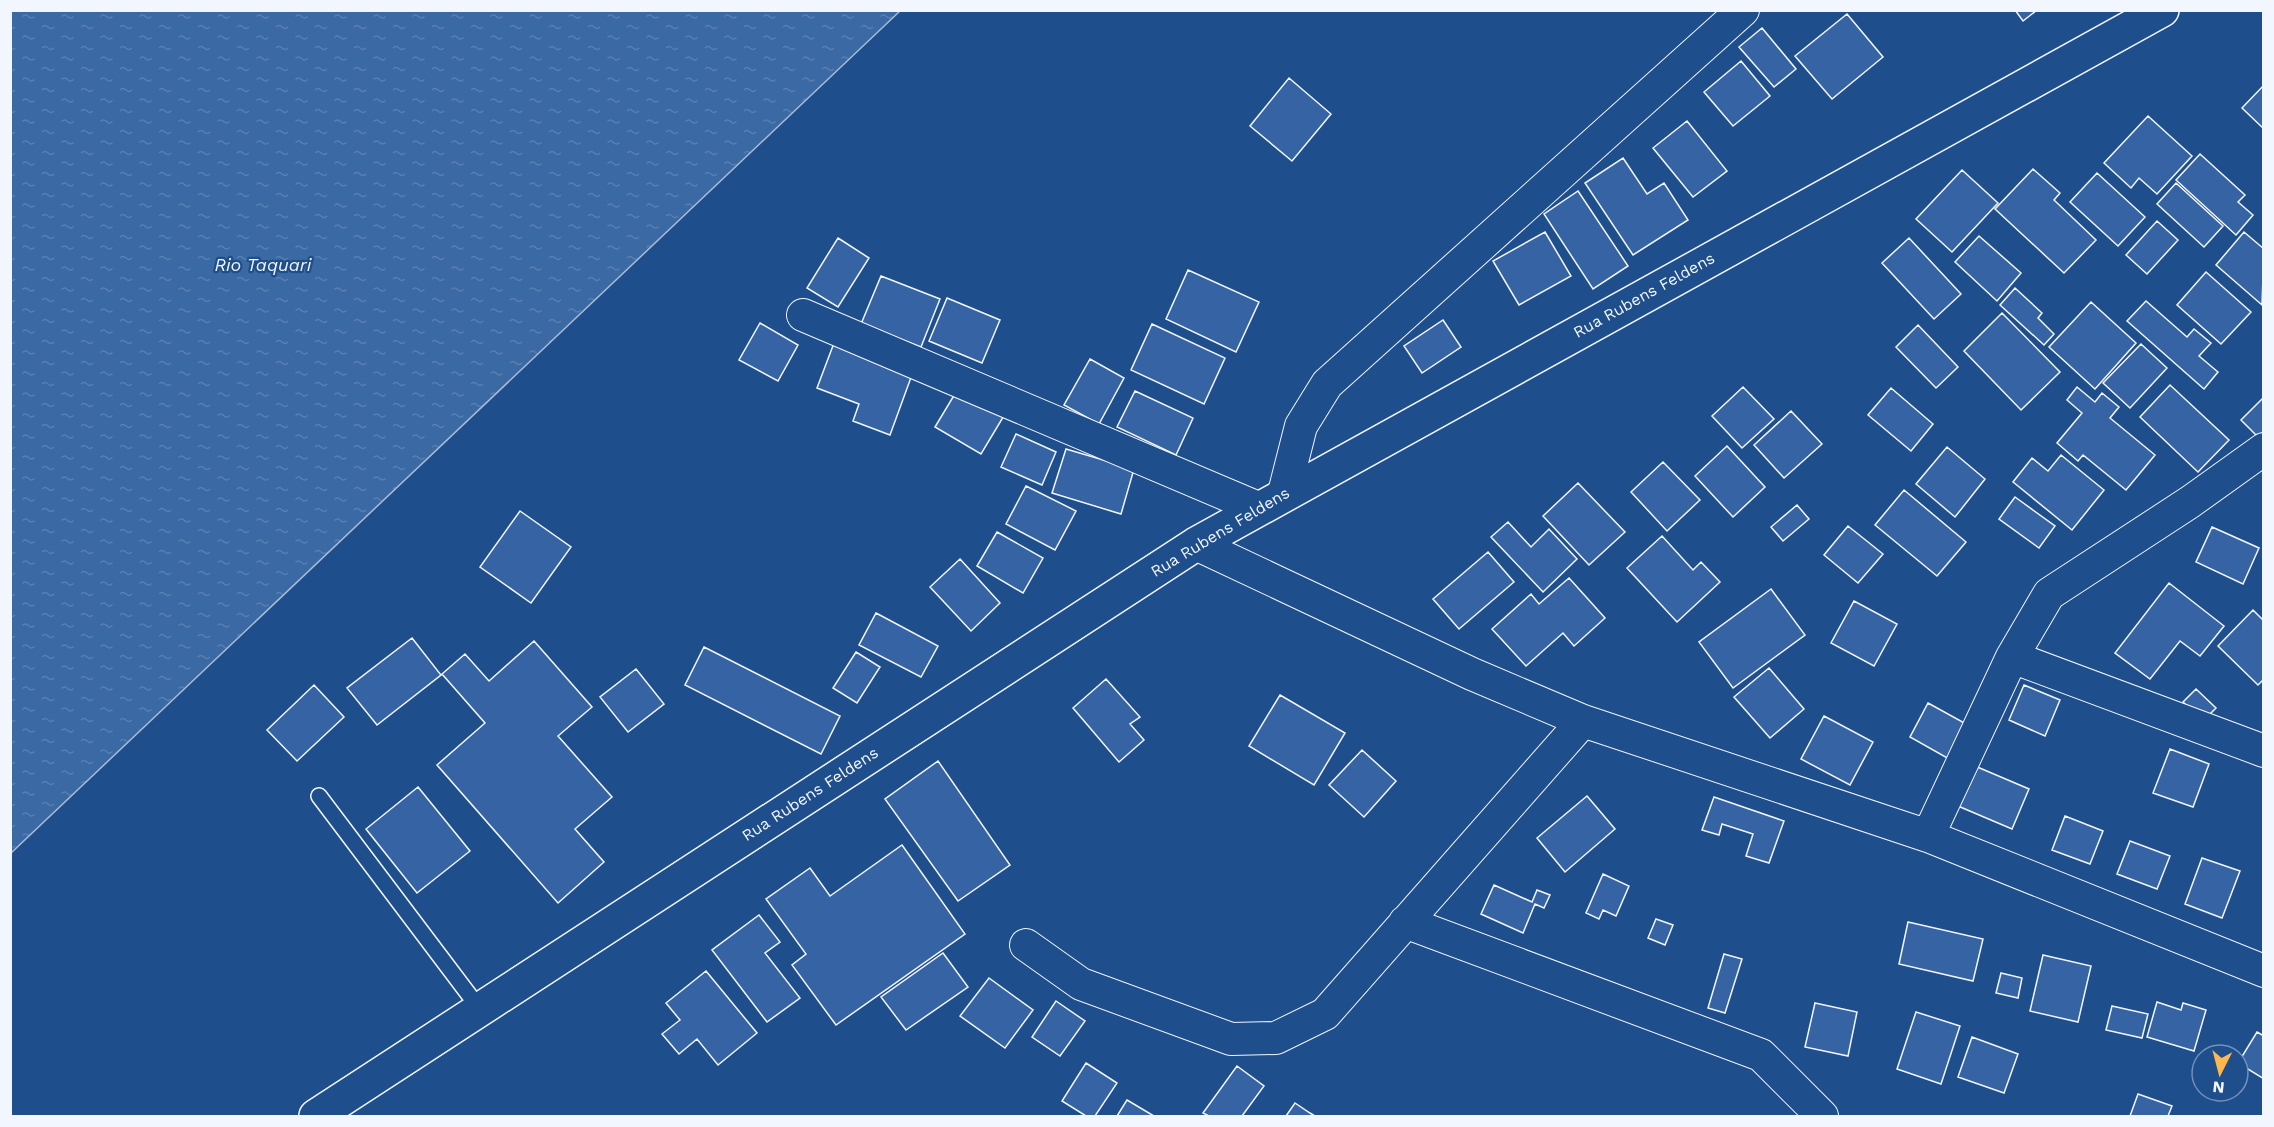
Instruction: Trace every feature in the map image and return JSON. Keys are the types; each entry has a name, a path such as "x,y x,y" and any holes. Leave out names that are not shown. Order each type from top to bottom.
{"main road":[{"name":"Rua Rubens Feldens","path":"316,1116 1196,544 1271,500 2162,10"}],"street":[{"path":"803,315 1271,500 1301,426 1327,384 1743,10"},
{"path":"1928,836 2012,657 2049,594 2190,502 2264,449"},
{"path":"1196,544 1472,674 1583,721 1928,836 2264,971"},
{"path":"2012,657 2264,751"},
{"path":"1026,945 1081,984 1232,1039 1276,1038 1324,1014 1583,721"},
{"path":"1405,922 1761,1055 1822,1116"}],"lane":[{"path":"319,796 479,1008"}],"water":[{"name":"Rio Taquari","path":"11,10 900,10 900,11 11,853"}],"building":[{"path":"2015,10 2037,10 2023,21"},
{"path":"1847,14 1883,57 1832,99 1795,56"},
{"path":"1762,28 1796,69 1774,87 1739,47"},
{"path":"1741,61 1770,96 1733,126 1704,92"},
{"path":"1289,78 1331,114 1292,161 1250,126"},
{"path":"2264,85 2264,129 2242,108"},
{"path":"2148,116 2192,156 2157,194 2139,178 2131,188 2104,163"},
{"path":"1687,121 1727,171 1693,197 1653,148"},
{"path":"2200,154 2245,195 2238,202 2253,215 2236,235 2176,180"},
{"path":"1623,158 1647,194 1664,183 1688,220 1633,255 1585,183"},
{"path":"2033,169 2060,193 2054,200 2096,240 2064,273 1995,209"},
{"path":"1962,170 1998,203 1952,252 1916,219"},
{"path":"2097,173 2145,217 2118,246 2070,202"},
{"path":"2176,183 2223,226 2204,247 2157,204"},
{"path":"1578,191 1628,266 1593,289 1544,214"},
{"path":"2157,221 2178,240 2147,274 2126,255"},
{"path":"1545,232 1571,276 1519,305 1493,261"},
{"path":"2244,232 2264,249 2262,305 2216,265"},
{"path":"1979,236 2021,273 1997,301 1955,262"},
{"path":"838,238 869,258 838,307 807,288"},
{"path":"1909,238 1961,294 1934,319 1882,263"},
{"path":"1188,270 1259,302 1236,352 1166,319"},
{"path":"2206,272 2251,312 2221,344 2177,305"},
{"path":"881,276 940,299 921,347 861,324"},
{"path":"2015,288 2042,313 2038,318 2054,334 2044,345 2000,305"},
{"path":"947,298 1000,320 982,363 929,341"},
{"path":"2146,301 2187,337 2194,329 2211,343 2199,356 2218,372 2204,389 2127,321"},
{"path":"2091,302 2136,343 2095,389 2049,347"},
{"path":"2002,313 2060,372 2021,410 1964,351"},
{"path":"1443,320 1461,347 1422,373 1404,346"},
{"path":"760,323 798,345 778,381 739,360"},
{"path":"1152,324 1225,358 1204,404 1131,370"},
{"path":"1918,325 1958,367 1936,388 1896,347"},
{"path":"834,343 913,372 890,435 853,421 859,404 817,388"},
{"path":"2141,344 2167,368 2130,408 2103,383"},
{"path":"1090,359 1124,378 1099,424 1064,405"},
{"path":"2170,385 2229,440 2198,472 2140,417"},
{"path":"959,387 1005,414 981,454 935,427"},
{"path":"1743,387 1774,419 1742,448 1712,416"},
{"path":"2077,387 2095,402 2102,393 2119,407 2110,418 2155,455 2126,490 2083,455 2078,461 2057,443 2082,413 2067,400"},
{"path":"1891,388 1933,424 1911,451 1868,415"},
{"path":"1135,391 1193,418 1176,455 1117,427"},
{"path":"2264,397 2264,431 2258,437 2241,420"},
{"path":"1791,411 1822,444 1784,478 1754,445"},
{"path":"1016,434 1056,452 1042,485 1001,467"},
{"path":"1727,446 1765,487 1733,517 1695,476"},
{"path":"1947,447 1985,479 1955,517 1916,484"},
{"path":"1066,449 1134,469 1121,514 1052,493"},
{"path":"2061,455 2104,490 2072,530 2013,482 2032,458 2048,471"},
{"path":"1663,462 1700,500 1667,531 1631,492"},
{"path":"1578,483 1625,532 1589,565 1543,516"},
{"path":"1026,486 1076,511 1055,550 1006,524"},
{"path":"1904,490 1966,542 1937,576 1875,525"},
{"path":"2015,497 2055,526 2039,548 1999,519"},
{"path":"1797,505 1809,519 1783,541 1771,527"},
{"path":"520,511 571,547 531,603 480,567"},
{"path":"1508,522 1531,547 1549,529 1577,559 1543,592 1491,537"},
{"path":"1848,526 1883,554 1858,583 1824,555"},
{"path":"2212,527 2259,548 2243,584 2196,562"},
{"path":"997,532 1043,558 1023,593 977,566"},
{"path":"1662,536 1693,570 1701,562 1720,582 1677,622 1627,568"},
{"path":"1488,552 1514,582 1459,629 1433,599"},
{"path":"960,559 1000,603 971,631 930,587"},
{"path":"1569,578 1605,618 1574,646 1563,633 1526,666 1492,629 1531,594 1539,604"},
{"path":"2169,583 2224,626 2200,656 2180,641 2150,679 2115,653"},
{"path":"1771,589 1805,635 1733,688 1699,642"},
{"path":"1854,601 1897,624 1874,666 1831,643"},
{"path":"2253,610 2264,621 2264,679 2258,685 2218,646"},
{"path":"876,613 938,646 921,677 859,645"},
{"path":"412,638 441,675 377,725 347,688"},
{"path":"534,641 592,707 558,736 612,797 575,829 604,862 558,903 437,765 485,723 442,674 465,654 489,681"},
{"path":"704,647 840,716 821,754 685,685"},
{"path":"856,652 880,667 857,703 833,688"},
{"path":"1769,668 1804,709 1770,738 1734,697"},
{"path":"636,669 664,704 628,732 600,697"},
{"path":"1106,679 1140,717 1130,724 1144,740 1119,762 1073,708"},
{"path":"314,685 344,717 297,761 267,730"},
{"path":"2024,685 2060,700 2045,736 2009,720"},
{"path":"2196,689 2216,708 2203,721 2183,702"},
{"path":"1280,695 1345,733 1314,785 1249,746"},
{"path":"1928,703 1968,725 1949,759 1910,737"},
{"path":"1824,716 1873,742 1850,785 1801,759"},
{"path":"2170,749 2209,764 2193,807 2153,793"},
{"path":"1362,750 1396,781 1364,817 1329,785"},
{"path":"938,761 1010,865 958,901 885,799"},
{"path":"1975,766 2029,789 2012,829 1958,806"},
{"path":"418,787 470,851 417,893 366,829"},
{"path":"1587,796 1615,829 1565,872 1537,838"},
{"path":"1714,797 1784,821 1769,863 1746,856 1753,834 1722,824 1719,835 1702,830"},
{"path":"2065,816 2103,831 2090,864 2052,850"},
{"path":"2130,841 2170,856 2157,889 2117,874"},
{"path":"902,845 965,934 836,1025 792,965 806,954 766,899 810,868 830,896"},
{"path":"2202,858 2240,871 2222,918 2185,904"},
{"path":"1603,874 1629,886 1616,916 1603,910 1599,919 1586,913"},
{"path":"1494,885 1532,902 1537,890 1550,895 1544,908 1535,904 1523,933 1481,914"},
{"path":"759,915 780,942 765,953 800,998 767,1022 712,950"},
{"path":"1656,919 1673,925 1665,945 1648,938"},
{"path":"1908,922 1983,939 1973,981 1899,964"},
{"path":"943,953 968,987 906,1030 881,997"},
{"path":"1724,954 1742,959 1725,1013 1708,1008"},
{"path":"2043,955 2091,966 2078,1022 2030,1011"},
{"path":"706,971 757,1033 718,1065 697,1039 679,1054 662,1034 680,1020 666,1003"},
{"path":"2001,973 2022,978 2018,998 1996,993"},
{"path":"989,978 1033,1010 1005,1048 960,1016"},
{"path":"1056,1001 1085,1021 1060,1056 1032,1037"},
{"path":"2157,1002 2181,1010 2183,1003 2206,1010 2196,1043 2190,1043 2190,1050 2147,1037"},
{"path":"1815,1003 1857,1012 1848,1056 1805,1047"},
{"path":"2112,1006 2148,1014 2142,1038 2106,1030"},
{"path":"1916,1012 1960,1026 1941,1084 1897,1069"},
{"path":"2257,1032 2264,1036 2264,1079 2250,1070 2250,1043"},
{"path":"1972,1037 2018,1054 2004,1093 1958,1077"},
{"path":"1086,1063 1117,1083 1095,1116 1086,1116 1062,1101"},
{"path":"1237,1066 1264,1086 1242,1116 1209,1116 1203,1113"},
{"path":"2138,1094 2172,1106 2168,1116 2130,1116"},
{"path":"1127,1100 1154,1116 1117,1116"},
{"path":"1295,1103 1310,1113 1315,1116 1286,1116"}]}
